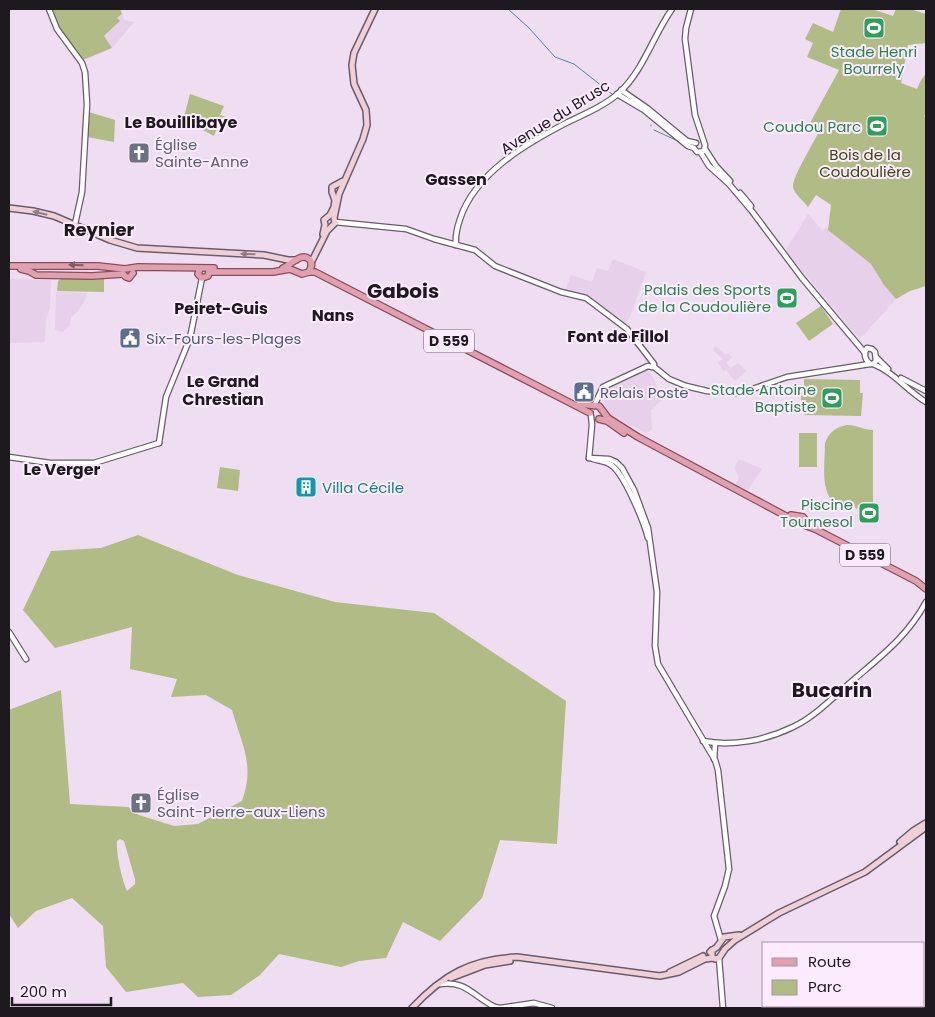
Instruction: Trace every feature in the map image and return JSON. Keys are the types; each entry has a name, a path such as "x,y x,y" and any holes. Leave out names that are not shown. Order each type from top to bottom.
{"main road":[{"path":"208,270 276,269 285,267 314,250 328,226 333,226 338,190 344,181 366,131 367,117 363,101 352,82 350,64 352,54 374,9"},
{"path":"9,208 40,212 75,224 110,240 137,248 264,255 296,261"},
{"path":"328,226 324,220 333,219"},
{"path":"32,269 36,275 51,276 92,276 138,270 199,270 204,267 208,270 296,270 302,274 309,272 328,226"},
{"path":"304,257 309,259 311,264"},
{"path":"296,261 296,270"},
{"path":"9,267 26,270 52,264 98,266 127,271"},
{"name":"D 559","path":"311,264 337,283"},
{"path":"199,270 199,275 202,278 207,276 208,270"},
{"name":"D 559","path":"309,272 317,273 337,283 561,398 594,417 606,421 684,464 688,464"},
{"path":"561,398 583,405 594,406 602,409 602,416 594,417 591,409 594,406"},
{"name":"D 559","path":"602,409 608,418 625,429 688,464 926,585"},
{"name":"D 559","path":"916,581 926,589"},
{"path":"880,861 913,831 926,823"},
{"path":"412,1008 450,975 474,964 502,958 517,958 660,976 679,972 705,959 716,958 731,944 779,913 854,877 880,861 926,827"},
{"path":"652,975 678,969 717,947 725,938 748,932"},
{"path":"725,938 731,940 731,944"},
{"path":"712,950 711,955 716,958"},
{"path":"408,1008 420,1000"}],"street":[{"path":"49,9 57,29 82,63 85,72 87,104 82,192 75,224"},
{"name":"Avenue du Brusc","path":"456,245 456,233 465,207 478,188 511,157 619,92 641,66 663,21 672,9"},
{"path":"691,9 685,39 695,116 701,136 697,152 701,153 707,162 730,184 796,270 866,353 871,364 893,375 926,402"},
{"path":"619,92 688,146 698,144 705,149 716,166 767,226 796,270"},
{"path":"701,153 705,149"},
{"path":"333,219 406,229 479,252 495,266 561,292 582,297 592,302 627,329 650,360 647,362 651,366 669,379 686,386 707,391 744,392 787,377 871,364 876,361 876,357"},
{"path":"9,457 40,462 86,464 126,450 159,443 166,397 190,338 202,278"},
{"path":"857,366 866,353 874,350 876,357 884,366 900,378 926,391"},
{"path":"594,406 603,387 651,366"},
{"path":"598,396 602,409"},
{"path":"594,417 589,458 602,458 613,461 625,472 637,496 648,528 658,596 656,646 658,664 715,760"},
{"path":"706,745 739,743 752,740 786,731 804,721 902,637 926,602"},
{"path":"9,632 26,659"},
{"path":"715,744 715,760 720,783 728,869 725,886 714,916 719,933 725,938"},
{"path":"716,958 719,968 723,1008"},
{"path":"438,985 456,983 467,988 492,1006 500,1008 534,1003 552,1008"}],"shaded area":[{"path":"122,14 124,20 134,22 112,48 104,37 119,22 117,18"},
{"path":"808,214 822,230 826,228 871,264 884,285 896,299 862,337 859,338 786,250"},
{"path":"613,259 646,272 630,317 626,323 621,322 584,294 565,291 571,275 592,282 597,268 608,271"},
{"path":"9,279 51,280 50,308 46,318 45,342 9,343"},
{"path":"56,292 87,293 78,311 71,317 70,325 63,332 55,329"},
{"path":"715,346 726,355 728,353 732,357 726,363 731,368 738,363 746,371 735,381 718,363 723,359 713,350"},
{"path":"647,370 664,398 651,410 652,430 646,433 608,413 603,397 604,390 610,386"},
{"path":"739,459 762,469 748,490 736,485 739,477 734,468"}],"green space":[{"path":"51,9 120,9 122,14 117,18 120,21 104,36 112,48 83,60 60,29"},
{"name":"Bois de la Coudoulière","path":"841,9 872,9 893,16 896,9 910,9 926,14 926,43 908,45 901,83 917,89 926,73 926,114 924,116 926,118 926,286 910,291 896,299 884,285 871,264 828,230 831,205 816,195 808,207 797,195 793,187 799,168 819,131 815,129 816,125 810,123 839,70 807,57 813,43 805,39 813,23 833,32"},
{"path":"190,94 224,106 220,115 226,117 228,123 231,124 230,126 219,122 214,136 186,121 184,117"},
{"path":"89,112 115,120 114,142 87,137"},
{"path":"61,279 104,279 104,292 57,291 58,281"},
{"path":"821,306 833,324 809,341 796,323"},
{"name":"Stade Antoine Baptiste","path":"804,379 860,380 860,393 863,393 861,416 804,415 804,402 801,402 801,393 804,393"},
{"path":"847,425 873,430 873,502 865,502 857,506 858,508 856,509 855,506 843,506 834,502 828,495 825,486 825,443 833,431"},
{"path":"799,433 817,433 817,467 799,467"},
{"path":"220,467 240,470 238,491 217,488"},
{"path":"138,535 238,575 335,602 434,613 566,701 557,844 500,840 482,898 440,941 403,922 386,958 359,961 341,967 279,954 260,975 231,995 198,997 183,983 126,992 106,967 103,926 72,898 36,911 18,928 9,914 9,710 61,690 70,804 128,807 139,815 174,826 198,824 242,801 246,788 246,755 232,710 206,695 171,697 177,679 130,669 132,627 55,648 23,610 51,551 101,548","holes":["120,839 124,841 135,879 135,884 127,891 120,867 117,846 117,841"]}],"waterway":[{"path":"508,9 529,28 555,57 574,64 612,94"},
{"path":"654,130 678,141"}],"place":[{"name":"Stade Henri Bourrely","path":"874,28"},
{"name":"Coudou Parc","path":"877,126"},
{"name":"Église Sainte-Anne","path":"139,153"},
{"name":"Palais des Sports de la Coudoulière","path":"787,298"},
{"name":"Six-Fours-les-Plages","path":"130,338"},
{"name":"Relais Poste","path":"584,392"},
{"name":"Stade Antoine Baptiste","path":"832,398"},
{"name":"Villa Cécile","path":"306,487"},
{"name":"Piscine Tournesol","path":"869,513"},
{"name":"Église Saint-Pierre-aux-Liens","path":"141,803"}],"district":[{"name":"Le Bouillibaye","path":"181,122"},
{"name":"Gassen","path":"456,179"},
{"name":"Reynier","path":"99,229"},
{"name":"Gabois","path":"403,291"},
{"name":"Peiret-Guis","path":"221,308"},
{"name":"Nans","path":"333,315"},
{"name":"Font de Fillol","path":"618,336"},
{"name":"Le Grand Chrestian","path":"223,390"},
{"name":"Le Verger","path":"62,469"},
{"name":"Bucarin","path":"832,690"}]}
